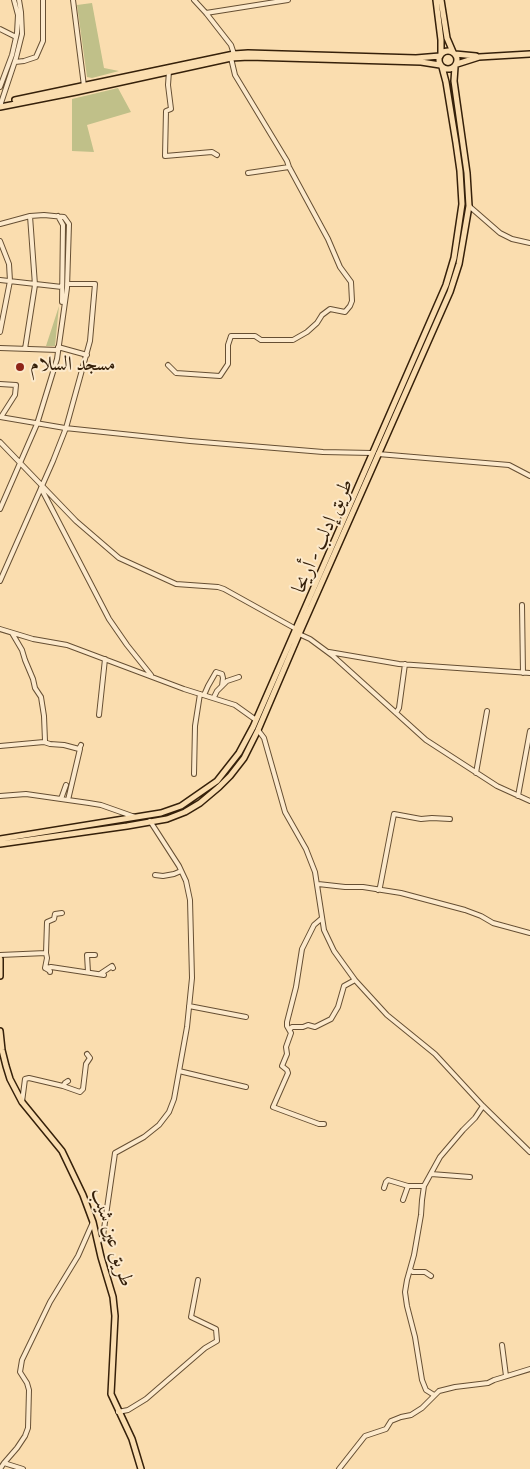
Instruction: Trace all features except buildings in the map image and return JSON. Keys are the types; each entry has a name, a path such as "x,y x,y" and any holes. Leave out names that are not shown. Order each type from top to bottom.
{"main road":[{"path":"436,0 441,40 441,66"},
{"path":"441,0 447,38 458,59 456,66"},
{"path":"0,105 248,53 416,58 441,55 447,51 479,57 530,54"},
{"path":"0,105 76,92 233,56 421,62 441,66 448,70 479,57"},
{"name":"طريق إدلب - أريحا","path":"375,454 446,285 454,258 462,196 456,143 446,82 441,66"},
{"name":"طريق إدلب - أريحا","path":"0,844 7,841 161,813 181,806 217,781 239,753 277,678 369,467 450,292 460,264 469,206 467,173 454,81 456,66"},
{"name":"طريق إدلب - أريحا","path":"0,839 7,841 127,826 167,819 185,812 200,803 230,776 244,758 258,730 277,678"},
{"path":"0,960 0,976"},
{"name":"طريق عين شيب","path":"0,1031 3,1067 22,1102 62,1151 77,1181 93,1222 113,1297 115,1316 111,1394 132,1439 141,1469"}],"street":[{"path":"0,87 16,37 18,15 14,0"},
{"path":"0,105 15,62 22,34 19,0"},
{"path":"15,62 36,57 43,41 43,0"},
{"path":"73,0 84,86"},
{"path":"168,365 176,373 220,376 228,364 228,345 231,336 255,336 262,340 293,340 317,324 322,315 330,309 345,312 350,306 352,292 351,282 340,267 328,239 288,168 287,161 235,75 231,46 194,0"},
{"path":"206,13 288,0"},
{"path":"0,29 16,37"},
{"path":"0,69 7,68"},
{"path":"169,71 168,85 171,109 166,111 165,156 212,152 217,155"},
{"path":"248,172 288,168"},
{"path":"469,206 500,233 512,239 530,243"},
{"path":"24,349 35,285 30,216"},
{"path":"0,224 30,216 57,216 64,225 65,286 57,359 37,424 0,509"},
{"path":"0,241 9,264 10,281 2,308 0,332"},
{"path":"0,280 35,285 65,286 94,284 90,341 66,428 0,581"},
{"path":"0,348 58,349 87,355"},
{"path":"0,384 16,385 15,395 0,417 37,424 190,441 509,465 530,476"},
{"path":"0,442 41,486 119,558 176,584 224,589 298,631 351,671 426,740 497,786 530,801"},
{"path":"41,486 109,619 152,676"},
{"path":"522,605 523,673"},
{"path":"0,630 33,639 67,645 235,705 256,720"},
{"path":"12,633 22,650 35,688 41,698 44,716 44,742"},
{"path":"327,652 406,664 530,673"},
{"path":"99,715 105,659"},
{"path":"396,712 399,708 406,664"},
{"path":"194,774 195,726 202,694 216,672 222,674 222,686"},
{"path":"214,697 227,681 239,677"},
{"path":"476,773 487,711"},
{"path":"258,730 264,738 285,812 309,856 315,872 322,919 329,944 355,980 387,1015 435,1054 483,1106 530,1152"},
{"path":"518,796 530,731"},
{"path":"0,746 44,742 81,747 68,800"},
{"path":"61,799 66,785"},
{"path":"0,796 26,794 101,805 135,817"},
{"path":"378,890 394,814 421,820 432,818 450,819"},
{"path":"98,1242 103,1236 115,1152 144,1137 160,1125 169,1112 174,1098 190,1006 189,995 192,978 190,907 186,880 150,821"},
{"path":"155,875 163,876 181,871"},
{"path":"318,884 363,887 401,893 445,904 481,916 493,923 530,933"},
{"path":"45,968 47,958 47,922 54,919 55,914 62,913"},
{"path":"322,919 314,925 302,949 296,987 287,1022 290,1029 290,1037 286,1047 287,1054 282,1066 288,1070 288,1073 273,1107 324,1124"},
{"path":"0,955 46,953"},
{"path":"88,972 87,954 95,955"},
{"path":"45,968 51,967 102,974 112,966 112,968"},
{"path":"45,968 50,972"},
{"path":"290,1029 292,1027 308,1025 315,1027 331,1019 338,1007 344,986 355,980"},
{"path":"190,1006 246,1017"},
{"path":"22,1102 25,1079 29,1078 80,1092 83,1089 86,1064 90,1058 87,1054"},
{"path":"179,1071 246,1087"},
{"path":"63,1086 64,1083 68,1082"},
{"path":"434,1395 426,1390 422,1380 415,1337 407,1306 405,1292 407,1280 422,1215 424,1186 440,1157 475,1118 483,1106"},
{"path":"431,1174 470,1177"},
{"path":"384,1188 388,1180 408,1186 424,1186"},
{"path":"403,1200 408,1186"},
{"path":"0,1469 17,1448 28,1428 29,1390 20,1372 22,1360 50,1302 78,1256 93,1222"},
{"path":"410,1270 413,1272 424,1272 431,1276"},
{"path":"118,1412 128,1410 146,1399 205,1348 217,1341 216,1329 191,1316 198,1280"},
{"path":"502,1345 506,1376"},
{"path":"339,1469 365,1436 386,1429 391,1421 411,1415 422,1408 439,1391 488,1383 530,1369"},
{"path":"4,1463 22,1469"}],"green space":[{"path":"92,3 104,68 119,71 92,78 87,77 77,5"},
{"path":"118,88 131,112 87,125 94,152 72,151 72,99"},
{"path":"59,306 55,346 46,346"}],"place":[{"name":"مسجد السلام","path":"20,367"}]}
